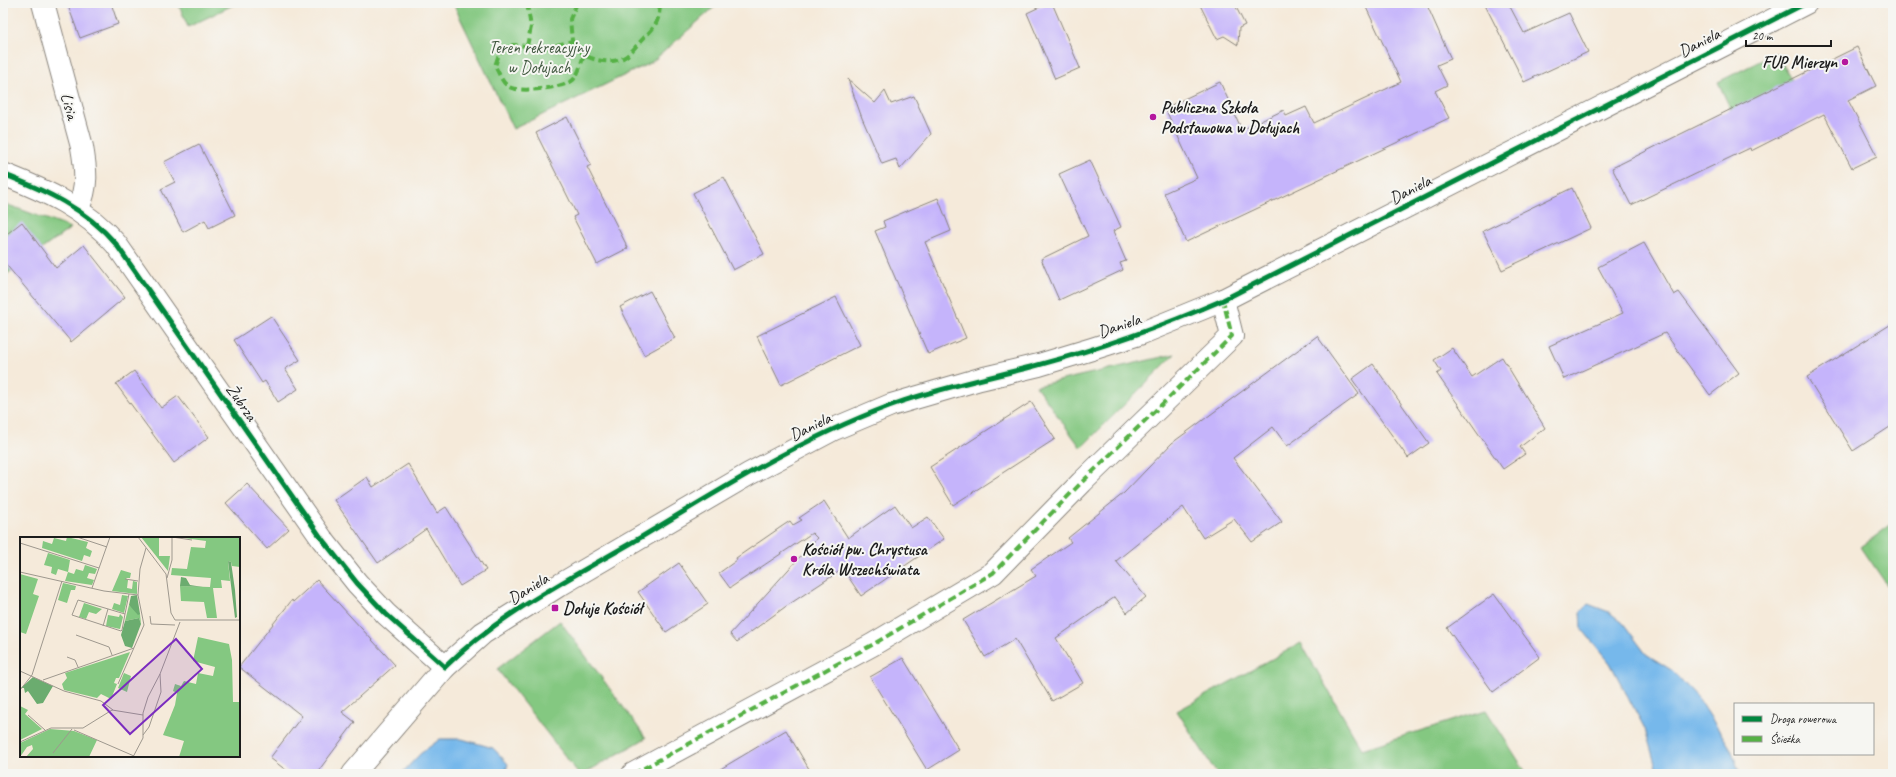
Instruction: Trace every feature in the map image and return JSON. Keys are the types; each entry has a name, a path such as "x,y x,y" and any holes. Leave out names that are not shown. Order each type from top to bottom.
{"street":[{"name":"Lisia","path":"43,3 82,147 86,170 84,196 78,208"},
{"name":"Daniela","path":"352,774 445,667 483,634 558,586 749,474 834,429 906,400 1092,349 1142,333 1224,300 1806,3"},
{"name":"Żubrza","path":"3,174 49,192 78,208 106,232 116,244 284,486 342,565 386,614 445,667"},
{"path":"633,774 872,645 993,573 1082,482 1232,336 1224,300"}],"green space":[{"path":"178,3 237,3 188,27"},
{"name":"Teren rekreacyjny w Dołujach","path":"453,3 719,3 652,62 513,129"},
{"path":"1776,53 1792,80 1731,110 1718,82"},
{"path":"3,203 71,228 3,277"},
{"path":"1175,354 1081,448 1036,386"},
{"path":"1893,523 1893,594 1861,547"},
{"path":"560,621 646,738 583,774 579,774 497,669"},
{"path":"1301,643 1362,749 1486,710 1527,774 1217,774 1177,711"}],"water":[{"path":"1588,604 1609,612 1623,623 1646,654 1673,671 1699,699 1731,749 1740,774 1658,774 1645,729 1610,663 1581,628 1580,612"},
{"path":"440,739 462,739 493,748 508,764 505,774 401,774 420,754"}],"building":[{"path":"67,3 111,3 118,24 80,38"},
{"path":"1048,3 1052,3 1080,68 1055,79 1027,13"},
{"path":"1199,3 1234,3 1245,25 1239,28 1238,45 1224,36 1217,39"},
{"path":"1364,3 1426,3 1451,59 1437,65 1447,85 1435,91 1449,118 1186,242 1164,193 1197,178 1165,108 1220,82 1242,130 1284,110 1286,116 1306,107 1314,123 1401,82"},
{"path":"1484,3 1508,3 1524,33 1569,13 1588,52 1524,82"},
{"path":"1857,47 1876,86 1848,100 1877,156 1852,168 1824,114 1751,151 1750,148 1631,205 1612,168"},
{"path":"848,79 875,103 885,91 891,104 914,96 931,134 900,169 896,159 882,164 862,118"},
{"path":"567,117 591,165 587,167 628,248 597,264 573,217 577,215 536,133"},
{"path":"199,144 235,215 209,228 205,220 183,232 161,189 175,182 164,162"},
{"path":"1090,160 1121,227 1113,231 1126,261 1120,263 1123,270 1059,300 1041,259 1088,236 1059,174"},
{"path":"724,177 764,254 733,270 693,193"},
{"path":"1572,188 1591,228 1502,270 1483,231"},
{"path":"938,198 951,231 925,242 966,338 928,354 875,231 885,227 883,221"},
{"path":"22,222 56,268 84,245 125,297 71,342 3,261 3,237"},
{"path":"1644,243 1674,295 1679,292 1739,373 1710,395 1665,333 1564,379 1549,346 1623,313 1598,267"},
{"path":"650,291 675,338 644,355 620,307"},
{"path":"836,297 860,345 781,385 757,336"},
{"path":"271,316 300,360 285,369 298,389 278,402 265,381 262,383 234,340"},
{"path":"1893,323 1893,425 1853,451 1807,377"},
{"path":"1317,336 1359,394 1287,446 1273,427 1233,458 1282,522 1252,542 1234,519 1203,538 1183,507 1116,561 1146,597 1127,613 1115,597 1056,638 1083,683 1052,701 1015,639 985,657 963,620 1036,576 1031,569 1071,542 1068,538 1124,493 1172,443"},
{"path":"1452,348 1472,377 1502,357 1545,428 1520,447 1525,454 1503,469 1437,374 1441,371 1434,360"},
{"path":"1373,364 1429,443 1408,458 1352,379"},
{"path":"134,371 161,408 178,396 209,437 174,463 116,384"},
{"path":"1031,402 1055,439 953,505 930,467"},
{"path":"408,464 437,513 446,507 486,570 460,586 426,529 378,563 334,500 367,477 373,487"},
{"path":"247,484 289,529 267,549 226,503"},
{"path":"824,501 848,538 895,505 911,528 928,517 944,539 861,596 843,569 785,607 737,642 730,634 817,538 812,533 730,588 719,573 737,560 736,558 790,521 793,525 802,520 799,518"},
{"path":"679,563 708,604 666,632 638,592"},
{"path":"317,580 395,665 342,712 355,722 316,774 291,774 270,758 302,716 240,668 240,666 292,600 293,602"},
{"path":"1494,594 1540,657 1493,692 1447,628"},
{"path":"903,658 959,750 927,770 870,677"},
{"path":"786,730 812,774 712,774"}],"marked path":[{"path":"527,3 531,27 527,46"},
{"path":"577,3 570,19 572,41 538,50 527,46 513,45 499,54 495,66 509,87 514,89 531,90 568,83 575,78 584,55 601,61 619,60 630,52 655,25 660,4"},
{"path":"572,41 584,55"},
{"path":"633,774 872,645 993,573 1082,482 1232,336 1223,300"}],"cycle path":[{"path":"3,174 64,202 91,220 116,244 322,539 357,583 386,614 445,667 466,648 511,614 559,584 633,542 731,483 798,446 867,414 903,401 954,386 1038,365 1109,344 1155,328 1223,300 1806,3"}],"place":[{"name":"FUP Mierzyn","path":"1845,62"},
{"name":"Publiczna Szkoła Podstawowa w Dołujach","path":"1153,117"},
{"name":"Kościół pw. Chrystusa Króla Wszechświata","path":"794,559"},
{"name":"Dołuje Kościół","path":"555,608"}]}
